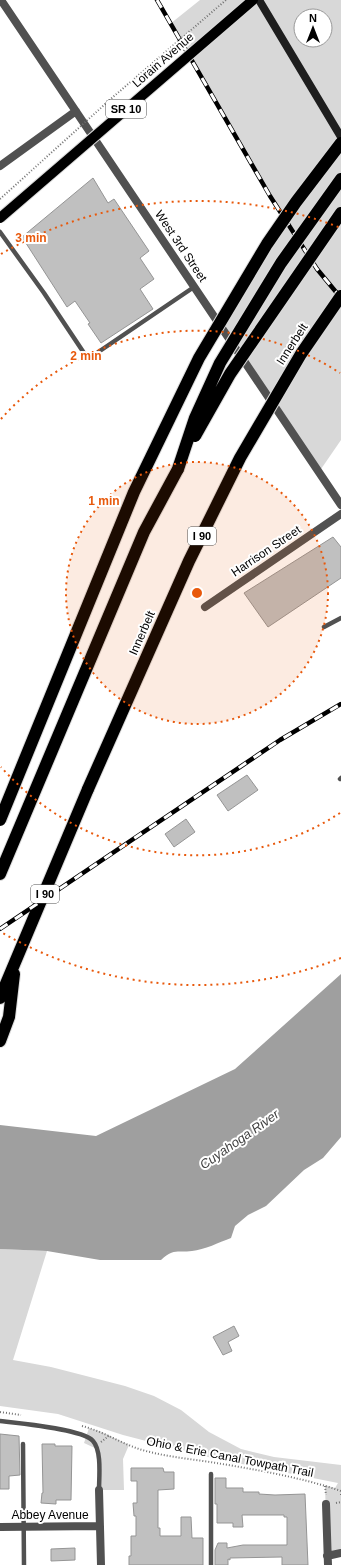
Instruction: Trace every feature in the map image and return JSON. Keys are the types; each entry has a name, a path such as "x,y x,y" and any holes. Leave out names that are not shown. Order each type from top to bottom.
{"highway":[{"path":"0,820 134,492 199,358 267,244 296,202 341,143"},
{"path":"178,469 195,418 220,363 282,263 341,179"},
{"path":"0,874 144,532 230,374 341,213"},
{"name":"Innerbelt","path":"0,998 88,789 189,561 240,458 258,426 301,354 341,296"},
{"path":"0,1041 9,1017 16,962"}],"main road":[{"name":"Lorain Avenue","path":"0,218 253,0"}],"street":[{"name":"West 3rd Street","path":"1,0 341,505"},
{"path":"259,0 341,137"},
{"path":"0,166 76,111"},
{"name":"Harrison Street","path":"205,607 341,514"},
{"path":"99,1490 101,1565"},
{"path":"326,1504 328,1565"},
{"name":"Abbey Avenue","path":"0,1527 100,1526"},
{"path":"328,1556 341,1553"}],"lane":[{"path":"0,232 44,293 88,359 194,286"},
{"path":"324,627 341,618"},
{"path":"0,1421 41,1425 80,1434 93,1441 97,1448 99,1463 99,1490"},
{"path":"23,1444 24,1565"},
{"path":"211,1474 211,1565"}],"path":[{"path":"0,200 113,97 226,0"},
{"path":"0,1412 26,1415"},
{"name":"Ohio & Erie Canal Towpath Trail","path":"80,1425 102,1432 129,1445 149,1452 211,1462 323,1484 341,1491"}],"shaded area":[{"path":"200,0 341,0 341,440 319,472 219,325 284,218 170,24"},
{"path":"0,1249 47,1251 13,1360 51,1367 125,1386 154,1396 181,1410 209,1432 241,1449 274,1457 341,1465 341,1553 327,1556 325,1485 335,1488 338,1483 212,1458 123,1435 58,1414 0,1406"},
{"path":"89,1428 102,1432 129,1445 123,1459 124,1490 99,1490 97,1449 84,1443"}],"water":[{"name":"Cuyahoga River","path":"341,974 341,1137 323,1158 304,1170 266,1206 248,1215 235,1226 231,1238 202,1249 173,1252 161,1260 100,1260 47,1251 0,1249 0,1125 96,1136 235,1069"}],"building":[{"path":"93,178 108,203 114,199 149,251 140,258 154,279 140,289 153,309 101,343 75,301 67,307 22,237"},
{"path":"333,537 341,547 341,578 268,627 244,593"},
{"path":"247,775 258,790 228,811 217,795"},
{"path":"186,819 195,832 174,847 165,834"},
{"path":"234,1326 239,1336 228,1342 232,1351 223,1355 213,1337"},
{"path":"0,1434 19,1436 20,1475 9,1476 9,1489 0,1489"},
{"path":"42,1444 72,1446 71,1500 56,1500 56,1504 41,1503 43,1493"},
{"path":"131,1468 163,1468 164,1472 174,1472 174,1489 158,1490 158,1528 160,1528 160,1536 181,1536 181,1517 191,1517 192,1538 203,1538 203,1565 129,1565 129,1556 131,1556 131,1536 136,1536 136,1516 134,1516 133,1503 137,1503 137,1481 131,1481"},
{"path":"215,1478 226,1478 226,1488 243,1488 243,1492 259,1492 259,1494 275,1495 305,1494 308,1565 282,1565 282,1557 230,1558 230,1560 228,1559 228,1565 215,1565 215,1550 218,1543 227,1543 227,1548 243,1545 287,1545 287,1517 284,1517 284,1515 242,1515 243,1527 233,1527 233,1523 217,1523"},
{"path":"75,1548 75,1560 51,1561 51,1549"}],"railway":[{"path":"157,0 270,196 317,269 341,298"},
{"path":"0,929 280,740 341,704"}]}
